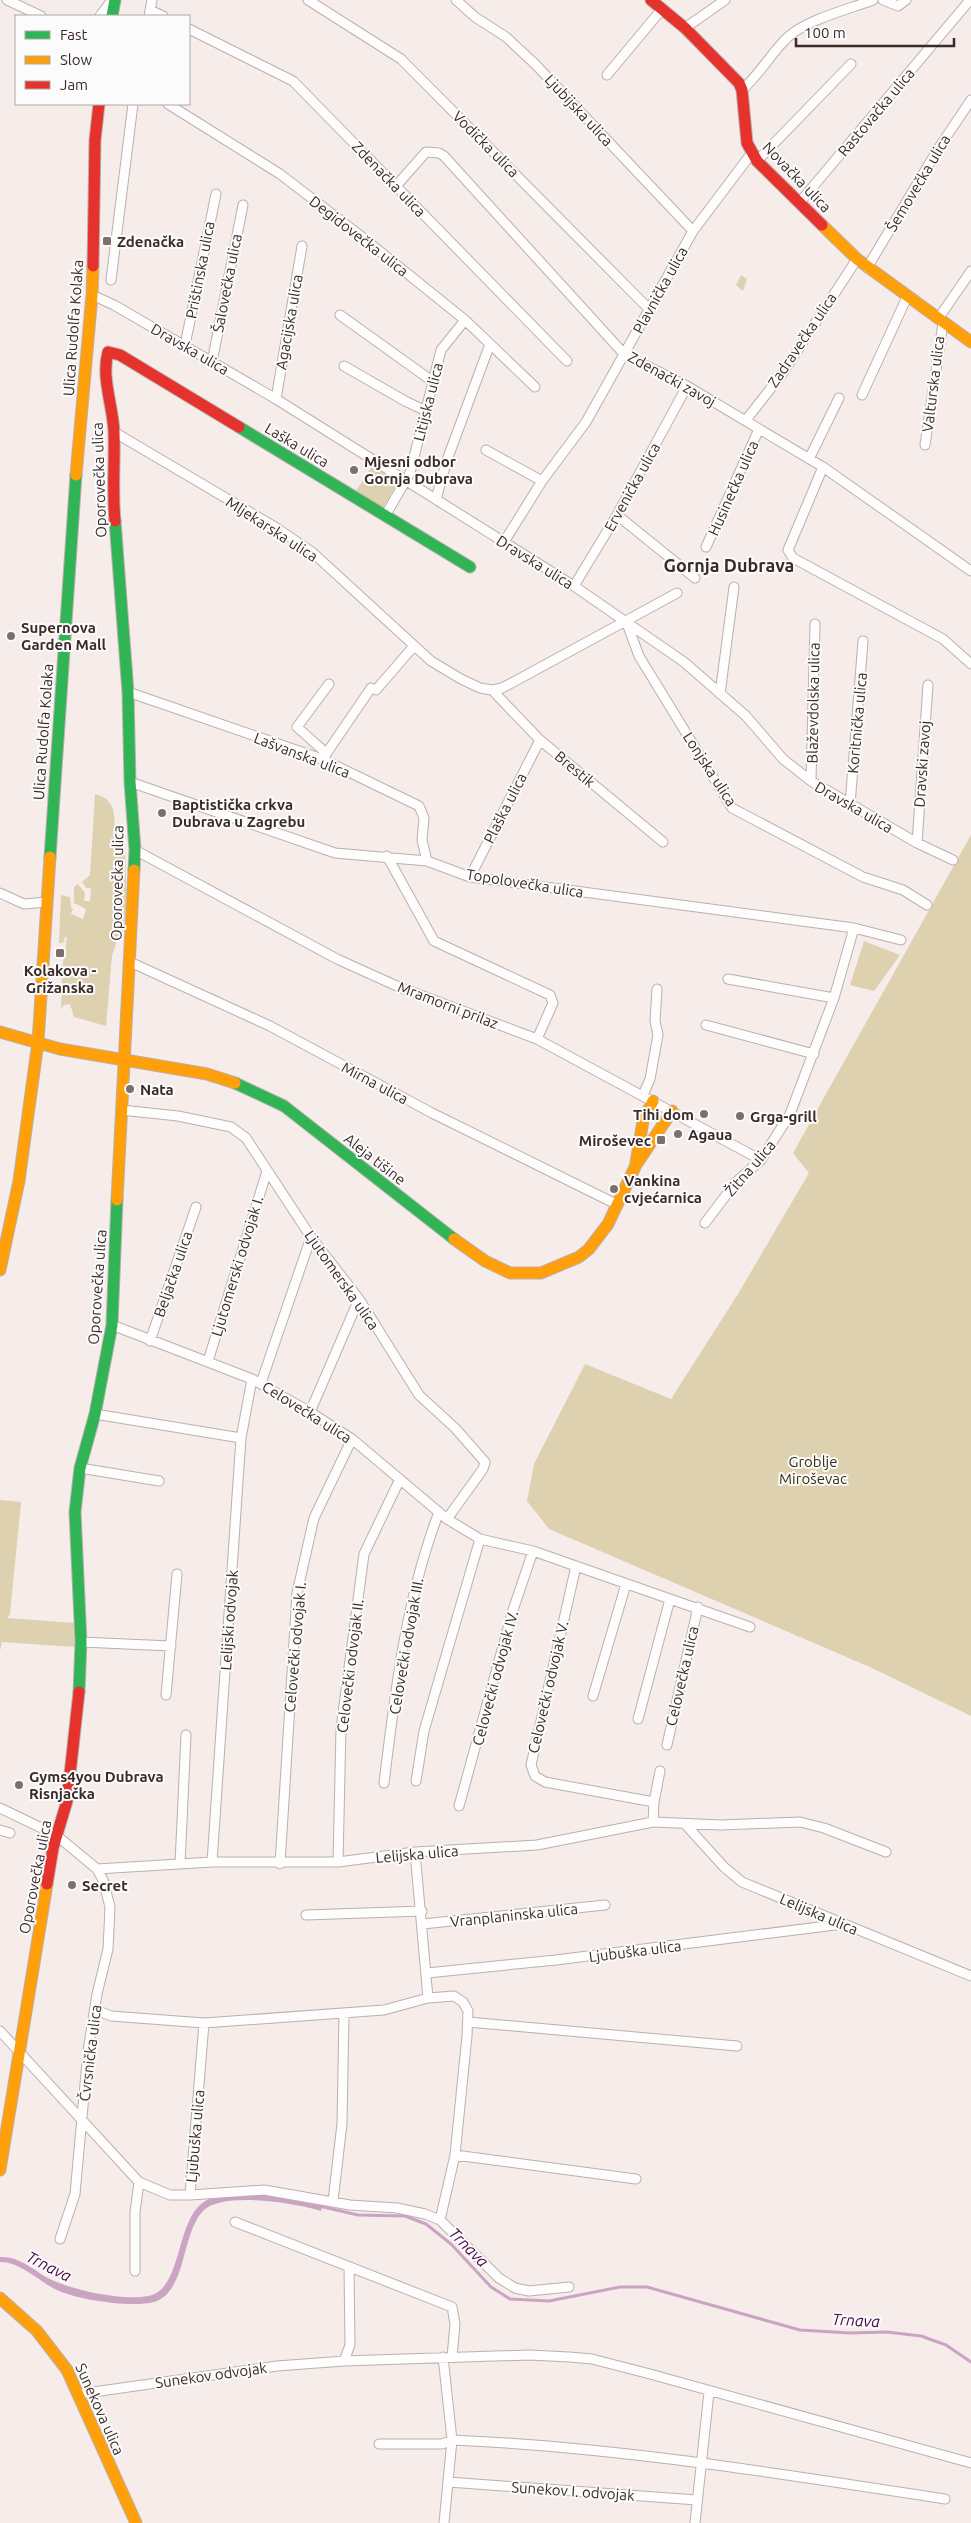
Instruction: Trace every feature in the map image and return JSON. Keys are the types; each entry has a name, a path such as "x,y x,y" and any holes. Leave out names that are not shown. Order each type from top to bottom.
{"street":[{"path":"7,0 39,15"},
{"path":"101,15 113,0"},
{"path":"112,15 113,0"},
{"path":"150,13 152,0"},
{"name":"Vodička ulica","path":"308,0 402,59 648,308"},
{"name":"Ljubijska ulica","path":"456,0 475,17 506,37 535,64 693,231"},
{"path":"651,0 685,28 739,83 742,90 752,81 789,36 806,26 873,0"},
{"path":"685,28 724,0"},
{"path":"883,0 898,6 906,0"},
{"name":"Rastovačka ulica","path":"800,202 970,0"},
{"path":"607,75 662,9"},
{"name":"Zdenačka ulica","path":"190,30 293,81 568,361"},
{"name":"Plavnička ulica","path":"504,542 542,481 586,422 625,355 648,308 693,231 754,157 851,64"},
{"name":"Novačka ulica","path":"742,90 745,130 754,157 867,268 971,342"},
{"name":"Šemovečka ulica","path":"867,268 938,149 971,100"},
{"name":"Ulica Rudolfa Kolaka","path":"0,1270 20,1181 38,1042 73,505 92,296 95,150 99,105"},
{"path":"111,280 132,105"},
{"name":"Degidovečka ulica","path":"170,105 280,174 465,320 535,387"},
{"name":"Zdenački zavoj","path":"396,186 426,152 439,153 444,156 625,355 687,386 809,459 971,571"},
{"name":"Prištinska ulica","path":"185,345 216,194"},
{"name":"Šalovečka ulica","path":"212,362 243,204"},
{"name":"Agacijska ulica","path":"276,399 302,246"},
{"name":"Zadravečka ulica","path":"746,420 782,374 857,259"},
{"path":"941,321 971,271"},
{"name":"Dravska ulica","path":"92,296 114,305 276,399 626,620 684,662 746,716 783,760 811,781 917,843 953,860"},
{"path":"862,395 907,297"},
{"path":"340,316 432,381"},
{"name":"Litijska ulica","path":"385,516 407,480 440,350 465,320"},
{"name":"Valturska ulica","path":"926,445 941,321"},
{"path":"436,500 447,460 490,344"},
{"name":"Oporovečka ulica","path":"0,2170 21,2054 56,1835 67,1801 73,1761 79,1702 80,1642 75,1532 80,1468 95,1414 112,1325 123,1061 135,850 130,782 128,692 112,487 114,432 105,364 108,352"},
{"name":"Laška ulica","path":"108,352 120,355 470,567"},
{"path":"344,366 404,401 426,411"},
{"name":"Ervenička ulica","path":"574,586 617,516 687,386"},
{"path":"809,459 839,398"},
{"name":"Husinečka ulica","path":"706,547 759,429"},
{"name":"Mljekarska ulica","path":"114,432 275,527 312,552 414,647"},
{"path":"486,450 542,481"},
{"path":"823,468 788,550 793,558 942,640 971,664"},
{"path":"617,516 695,578"},
{"path":"720,694 734,587"},
{"path":"492,690 502,688 678,593"},
{"name":"Lonjska ulica","path":"626,620 639,656 732,808 863,878 903,890 926,905"},
{"name":"Blaževdolska ulica","path":"811,781 815,624"},
{"name":"Koritnička ulica","path":"850,805 863,641"},
{"path":"329,684 297,727 324,756 373,689 414,647"},
{"name":"Brestik","path":"414,647 431,661 461,680 480,688 492,690 540,740 662,842"},
{"name":"Dravski zavoj","path":"917,843 928,685"},
{"name":"Lašvanska ulica","path":"128,692 324,756 419,806 424,818 422,840 427,860"},
{"name":"Plaška ulica","path":"470,877 540,740"},
{"name":"Topolovečka ulica","path":"130,782 335,853 427,860 470,877 854,928 901,940"},
{"name":"Mramorni prilaz","path":"135,850 337,960 400,987 537,1039 761,1160"},
{"path":"387,856 434,941 550,995 553,1003 537,1039"},
{"path":"0,893 24,904 47,902"},
{"name":"Žitna ulica","path":"705,1223 736,1182 761,1160 790,1114 834,998 854,928"},
{"name":"Mirna ulica","path":"130,962 270,1026 432,1114 618,1205"},
{"path":"728,979 834,998"},
{"path":"648,1098 658,1035 655,1021 657,989"},
{"path":"706,1024 814,1054"},
{"name":"Aleja tišine","path":"0,1032 60,1049 207,1074 246,1086 284,1106 434,1225 486,1262 510,1273 542,1273 555,1269 579,1257 597,1240 618,1205 636,1165 672,1111"},
{"name":"Aleja tišine","path":"636,1165 642,1122 648,1098"},
{"name":"Ljutomerska ulica","path":"121,1110 178,1116 231,1127 246,1138 311,1237 359,1299 418,1395 455,1428 484,1462 483,1469 447,1519"},
{"name":"Ljutomerski odvojak I.","path":"208,1361 267,1171"},
{"name":"Beljačka ulica","path":"150,1341 196,1207"},
{"path":"261,1383 311,1237"},
{"path":"310,1412 359,1299"},
{"name":"Celovečka ulica","path":"112,1325 261,1383 352,1439 438,1512 480,1539 533,1551 750,1627"},
{"name":"Lelijski odvojak","path":"212,1862 241,1438 252,1379"},
{"path":"95,1414 241,1438"},
{"name":"Celovečki odvojak I.","path":"280,1864 297,1593 314,1518 352,1439"},
{"path":"80,1468 159,1481"},
{"name":"Celovečki odvojak II.","path":"338,1862 341,1728 364,1554 400,1479"},
{"name":"Celovečki odvojak III.","path":"384,1783 402,1659 424,1552 438,1512"},
{"path":"416,1781 424,1731 480,1539"},
{"name":"Celovečki odvojak IV.","path":"459,1806 513,1610 533,1551"},
{"name":"Celovečki odvojak V.","path":"576,1566 531,1765 535,1776 545,1782 654,1802"},
{"path":"166,1695 177,1574"},
{"path":"593,1696 626,1584"},
{"name":"Celovečka ulica","path":"638,1719 670,1598"},
{"name":"Celovečka ulica","path":"666,1745 698,1608"},
{"path":"80,1642 170,1646"},
{"path":"180,1864 186,1736"},
{"path":"653,1822 654,1802 660,1771"},
{"path":"0,1808 56,1835 98,1869"},
{"name":"Lelijska ulica","path":"98,1869 212,1862 280,1864 338,1862 415,1852 537,1845 653,1822 685,1824 800,1822 824,1828 886,1852"},
{"name":"Lelijska ulica","path":"685,1824 724,1867 742,1882 971,1976"},
{"path":"0,1830 10,1833"},
{"path":"415,1852 422,1911 428,1998"},
{"name":"Čvrsnička ulica","path":"60,2239 75,2194 88,2052 97,1994 108,1949 110,1907 106,1886 98,1869"},
{"name":"Vranplaninska ulica","path":"423,1924 606,1905"},
{"path":"306,1915 422,1911"},
{"name":"Ljubuška ulica","path":"427,1973 556,1960 843,1924"},
{"path":"96,2010 111,2016 204,2023 384,2010 428,1998 454,1996 463,2002 468,2011 468,2022 455,2155 440,2220"},
{"path":"334,2201 342,2124 344,2013"},
{"path":"468,2022 737,2046"},
{"name":"Ljubuška ulica","path":"204,2023 190,2196 264,2190 350,2205 397,2208 425,2214 440,2220 499,2278 515,2288 529,2291 568,2286"},
{"path":"0,2031 139,2182 170,2195 190,2196"},
{"path":"455,2155 636,2179"},
{"path":"135,2272 135,2212 139,2182"},
{"path":"235,2222 452,2307 455,2324 448,2357 452,2440 444,2523"},
{"path":"344,2361 350,2345 349,2268"},
{"name":"Sunekova ulica","path":"0,2298 26,2319 58,2355 79,2394 136,2523"},
{"path":"448,2357 529,2355 592,2359 971,2464"},
{"name":"Sunekov odvojak","path":"79,2394 277,2366 448,2357"},
{"path":"695,2523 709,2392"},
{"path":"379,2444 442,2444 452,2440 587,2451 700,2464 945,2499"},
{"name":"Sunekov I. odvojak","path":"448,2482 697,2500"}],"green space":[{"path":"741,275 747,279 743,291 736,285"},
{"path":"372,466 398,482 383,508 356,491"},
{"path":"95,794 106,799 113,808 115,820 113,833 125,851 127,901 123,932 117,940 112,956 106,1026 74,1017 70,1004 64,1005 61,1009 62,969 67,937 65,937 63,943 59,943 61,895 70,897 73,909 71,914 83,919 86,909 74,903 74,887 78,884 85,893 84,901 90,901 91,888 86,888 82,882 90,875"},
{"name":"Groblje Miroševac","path":"971,835 971,1716 872,1668 549,1529 527,1501 534,1464 585,1364 671,1399 738,1294 809,1173 793,1153"},
{"path":"864,941 900,955 874,991 850,985"},
{"path":"0,1500 21,1502 10,1614 7,1618 74,1623 75,1647 2,1642 0,1651"}],"shaded area":[{"path":"256,2194 309,2199 323,2203 321,2211 260,2200 226,2201 213,2205 203,2211 196,2221 178,2275 172,2287 165,2296 154,2302 133,2304 105,2302 66,2294 15,2265 0,2262 0,2257 13,2259 48,2278 83,2290 111,2296 148,2296 160,2291 168,2281 183,2236 196,2209 207,2200 218,2196"}],"waterway":[{"name":"Trnava","path":"319,2206 358,2215 405,2216 426,2224 451,2244 491,2287 510,2299 549,2301 620,2287 647,2287 800,2330 850,2333 887,2332 921,2336 946,2345 971,2362"}],"traffic: fast":[{"path":"112,15 115,0"},
{"path":"239,427 470,567"},
{"path":"50,857 76,475"},
{"path":"115,521 128,692 130,782 135,850 134,870"},
{"path":"235,1083 284,1106 454,1239"},
{"path":"79,1692 81,1642 75,1512 80,1468 95,1414 112,1325 117,1200"}],"traffic: slow":[{"path":"822,225 857,259 971,342"},
{"path":"76,475 93,266"},
{"path":"0,1270 19,1181 38,1042 50,857"},
{"path":"117,1200 134,870"},
{"path":"0,1032 60,1049 207,1074 235,1083"},
{"path":"636,1163 643,1121 653,1101"},
{"path":"454,1239 485,1261 510,1273 541,1273 579,1257 589,1249 608,1224 636,1165 672,1111"},
{"path":"0,2170 47,1884"},
{"path":"0,2298 37,2331 67,2370 136,2523"}],"traffic: jam":[{"path":"651,0 685,28 739,83 742,90 747,143 757,161 822,225"},
{"path":"93,266 95,140 99,105"},
{"path":"115,521 114,432 106,372 108,352 120,355 239,427"},
{"path":"47,1884 53,1848 67,1801 79,1692"}],"place":[{"name":"Zdenačka","path":"107,241"},
{"name":"Mjesni odbor Gornja Dubrava","path":"354,470"},
{"name":"Supernova Garden Mall","path":"11,636"},
{"name":"Baptistička crkva Dubrava u Zagrebu","path":"162,813"},
{"name":"Kolakova - Grižanska","path":"60,953"},
{"name":"Nata","path":"130,1089"},
{"name":"Tihi dom","path":"704,1114"},
{"name":"Grga-grill","path":"740,1116"},
{"name":"Agaua","path":"678,1134"},
{"name":"Miroševec","path":"661,1140"},
{"name":"Vankina cvjećarnica","path":"614,1189"},
{"name":"Gyms4you Dubrava Risnjačka","path":"19,1785"},
{"name":"Secret","path":"72,1885"}],"district":[{"name":"Gornja Dubrava","path":"729,565"}]}
